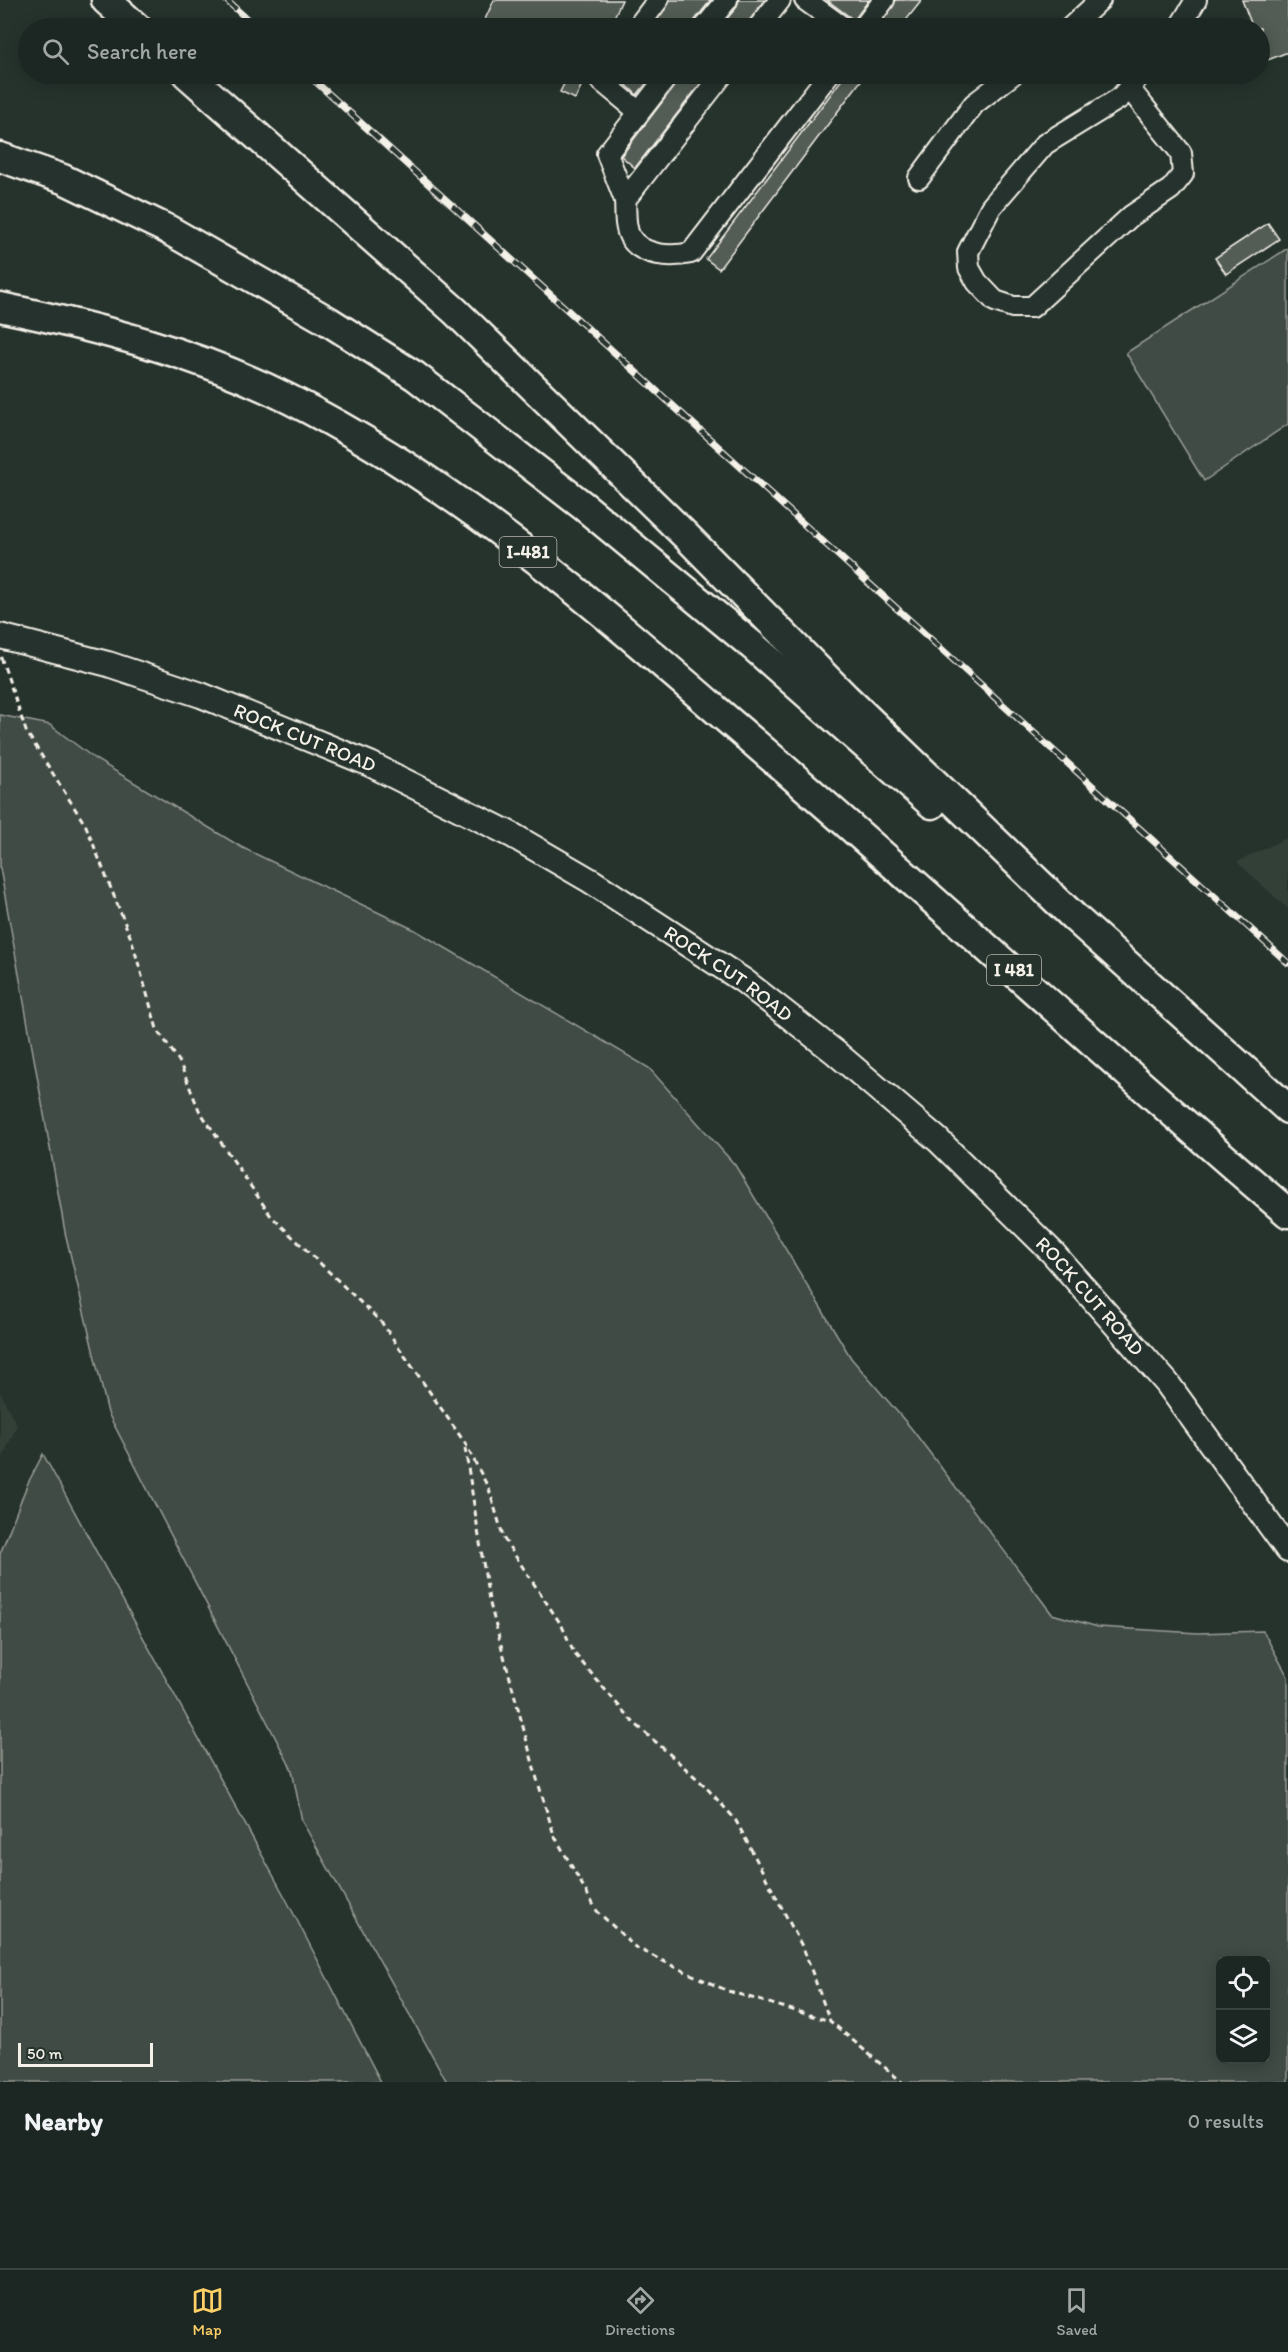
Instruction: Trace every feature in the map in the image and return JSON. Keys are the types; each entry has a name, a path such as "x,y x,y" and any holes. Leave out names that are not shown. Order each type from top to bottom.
{"highway":[{"path":"106,0 126,18"},
{"path":"198,84 471,327 670,520 846,698 1074,917 1288,1109"},
{"path":"0,157 63,179 167,230 328,321 415,376 586,508 753,646 898,776 1074,917"},
{"name":"I-481","path":"0,307 112,332 196,359 289,399 370,445 485,519 530,553 745,734"},
{"name":"I 481","path":"745,734 1286,1211"}],"main road":[{"name":"ROCK CUT ROAD","path":"0,636 108,664 201,695 370,764 522,840 591,880 744,981 836,1053 938,1140 1052,1252 1167,1383 1288,1550"}],"lane":[{"path":"644,18 658,0"},
{"path":"712,18 727,0"},
{"path":"766,18 780,0"},
{"path":"870,18 884,0"},
{"path":"1081,18 1100,0"},
{"path":"1185,18 1196,0"},
{"path":"818,4 833,18"},
{"path":"605,84 639,112"},
{"path":"661,84 607,154 625,200 626,223 631,238 646,250 673,257 691,253 821,84"},
{"path":"625,200 715,84"},
{"path":"919,178 974,104 1000,84"},
{"path":"1132,84 1120,98 1045,144 991,207 968,252 969,268 977,282 995,301 1013,307 1032,307 1131,216 1171,189 1183,174 1180,153 1137,84"}],"path":[{"path":"0,652 26,731 86,826 132,941 157,1029 179,1061 199,1110 271,1216 382,1323 465,1443 489,1489 504,1539 562,1626 574,1653 630,1719 704,1784 735,1819 804,1950 830,2020"},
{"path":"465,1443 489,1600 537,1779 554,1834 597,1911 635,1947 675,1967 728,1991 830,2020 902,2082"}],"shaded area":[{"path":"1288,248 1288,424 1204,481 1126,353"},
{"path":"0,715 50,725 95,759 241,847 415,930 649,1068 735,1165 851,1358 911,1428 1052,1614 1098,1627 1198,1633 1263,1631 1288,1677 1288,2082 447,2082 302,1821 292,1770 108,1413 65,1232 0,868"},
{"path":"1288,837 1288,909 1237,862"},
{"path":"0,1392 17,1425 0,1464"},
{"path":"43,1454 286,1899 381,2082 0,2082 0,1554 27,1485"}],"building":[{"path":"494,0 622,0 614,18 486,18"},
{"path":"670,0 711,0 697,18 658,18"},
{"path":"739,0 765,0 751,18 728,18"},
{"path":"827,0 869,0 856,18 851,18"},
{"path":"896,0 922,0 908,18 884,18"},
{"path":"1242,0 1288,0 1288,52 1270,59 1270,18 1249,18"},
{"path":"564,84 582,84 575,99 560,92"},
{"path":"625,84 646,84 637,95"},
{"path":"676,84 700,84 635,168 621,156"},
{"path":"838,84 858,84 719,269 706,259"},
{"path":"1268,223 1279,239 1226,274 1215,258"}],"railway":[{"path":"226,0 246,18"},
{"path":"318,84 1288,963"}]}
